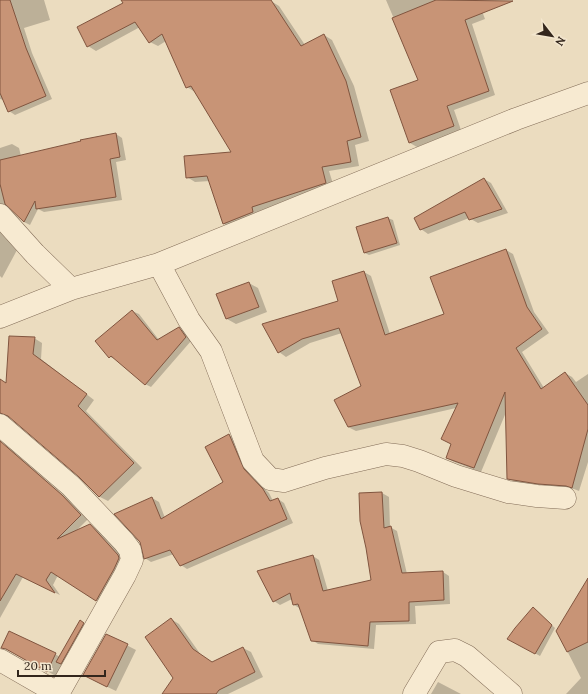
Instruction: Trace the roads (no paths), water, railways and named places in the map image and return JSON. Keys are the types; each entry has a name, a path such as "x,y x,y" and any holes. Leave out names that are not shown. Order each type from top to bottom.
{"street":[{"path":"0,317 71,289 159,264 516,119 588,93"},
{"path":"0,215 34,254 71,289"},
{"path":"159,264 189,320 212,351 253,461 270,479 284,481 325,468 386,454 403,456 456,476 508,492 565,498"},
{"path":"0,425 71,486 117,534 130,550 132,560 58,694 0,660"},
{"path":"414,694 439,652 455,650 467,656 511,694"}]}
